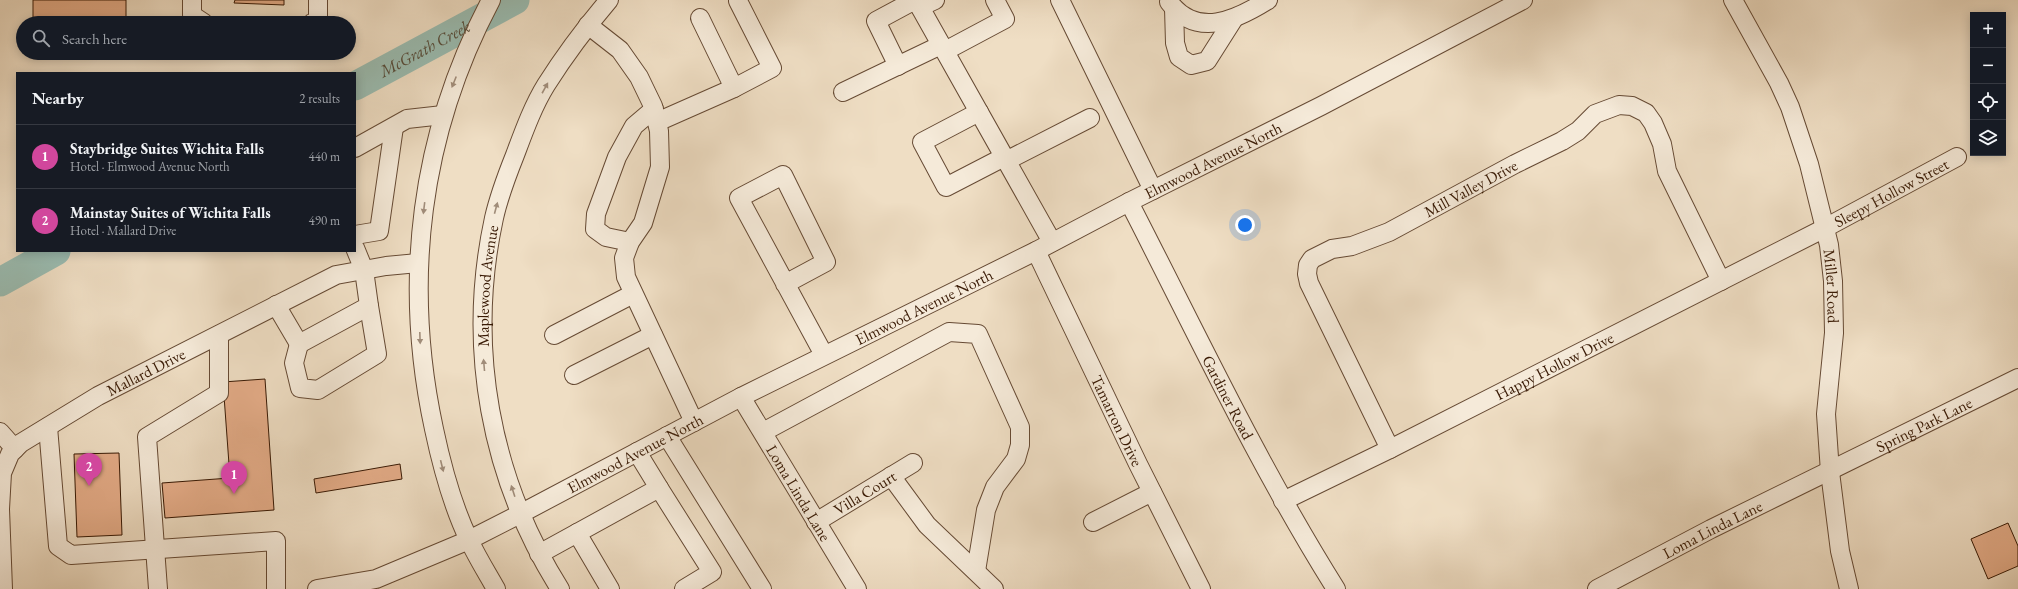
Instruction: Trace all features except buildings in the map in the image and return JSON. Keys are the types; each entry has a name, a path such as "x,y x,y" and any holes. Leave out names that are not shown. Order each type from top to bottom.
{"street":[{"path":"192,0 192,15 194,16"},
{"path":"318,0 318,16"},
{"path":"491,0 469,46 449,95 443,115 428,178 418,263 420,349 426,391 442,469 469,540 496,589"},
{"name":"Maplewood Avenue","path":"560,589 539,554 520,514 490,415 481,331 482,294 494,219 501,191 529,119 546,86 588,25 609,0"},
{"path":"843,92 1005,19 995,0"},
{"path":"1060,0 1152,190"},
{"path":"1171,4 1184,16 1212,24 1233,20 1268,0"},
{"name":"Elmwood Avenue North","path":"316,589 376,578 469,540 741,397 1036,251 1152,190 1321,106 1523,0"},
{"name":"Miller Road","path":"1734,0 1779,83 1790,107 1810,164 1825,228 1833,281 1834,333 1826,414 1830,472 1840,551 1849,589"},
{"path":"630,242 606,237 595,230 596,214 617,157 634,126 655,115 734,88 772,68 738,1"},
{"path":"898,66 876,21 922,2 943,48 1052,242"},
{"path":"1171,4 1175,43 1179,57 1191,65 1207,61 1233,20"},
{"path":"700,18 734,88"},
{"path":"588,25 620,50 639,77 655,115 660,167 643,223 630,242 624,258 626,277 694,422"},
{"name":"Mill Valley Drive","path":"1390,448 1309,283 1307,274 1308,264 1312,259 1332,249 1352,246 1389,232 1515,164 1562,141 1578,131 1594,114 1619,105 1632,106 1646,113 1662,144 1667,171 1721,280"},
{"path":"979,112 922,142 946,188 1090,118"},
{"path":"356,147 407,119 443,115"},
{"path":"356,235 379,230 394,127"},
{"name":"Sleepy Hollow Street","path":"1825,228 1957,157"},
{"path":"785,284 826,262 783,175 739,198 785,284 824,356"},
{"name":"Gardiner Road","path":"1129,202 1283,501 1336,589"},
{"name":"Happy Hollow Drive","path":"1283,501 1825,228"},
{"path":"276,306 299,344 294,363 300,388 318,390 377,354 368,306 364,270 356,250"},
{"name":"Tamarron Drive","path":"1036,251 1152,492 1201,589"},
{"name":"Mallard Drive","path":"3,589 0,509 1,473 4,463 21,443 98,396 336,275 386,266 418,263"},
{"path":"554,335 633,294"},
{"path":"299,344 368,306"},
{"path":"763,432 949,332 978,334 1020,427 1020,444 1016,459 995,487 986,510 976,571"},
{"path":"158,589 147,437 219,393 219,335"},
{"path":"574,375 653,335"},
{"name":"Spring Park Lane","path":"1830,472 2018,378"},
{"name":"Loma Linda Lane","path":"741,397 857,589"},
{"path":"48,427 58,546 71,555 276,541 276,589"},
{"path":"0,432 15,449"},
{"path":"667,436 762,589"},
{"path":"637,452 712,572 684,589"},
{"name":"Villa Court","path":"816,522 913,463"},
{"name":"Loma Linda Lane","path":"1597,589 1711,529 1830,472"},
{"path":"891,476 927,525 994,589"},
{"path":"539,554 659,488"},
{"path":"1093,522 1152,492"},
{"path":"577,533 610,589"}],"waterway":[{"name":"McGrath Creek","path":"356,85 515,0"},
{"name":"McGrath Creek","path":"0,282 54,252"}],"place":[{"name":"Mainstay Suites of Wichita Falls","path":"89,486"},
{"name":"Staybridge Suites Wichita Falls","path":"234,494"}]}
